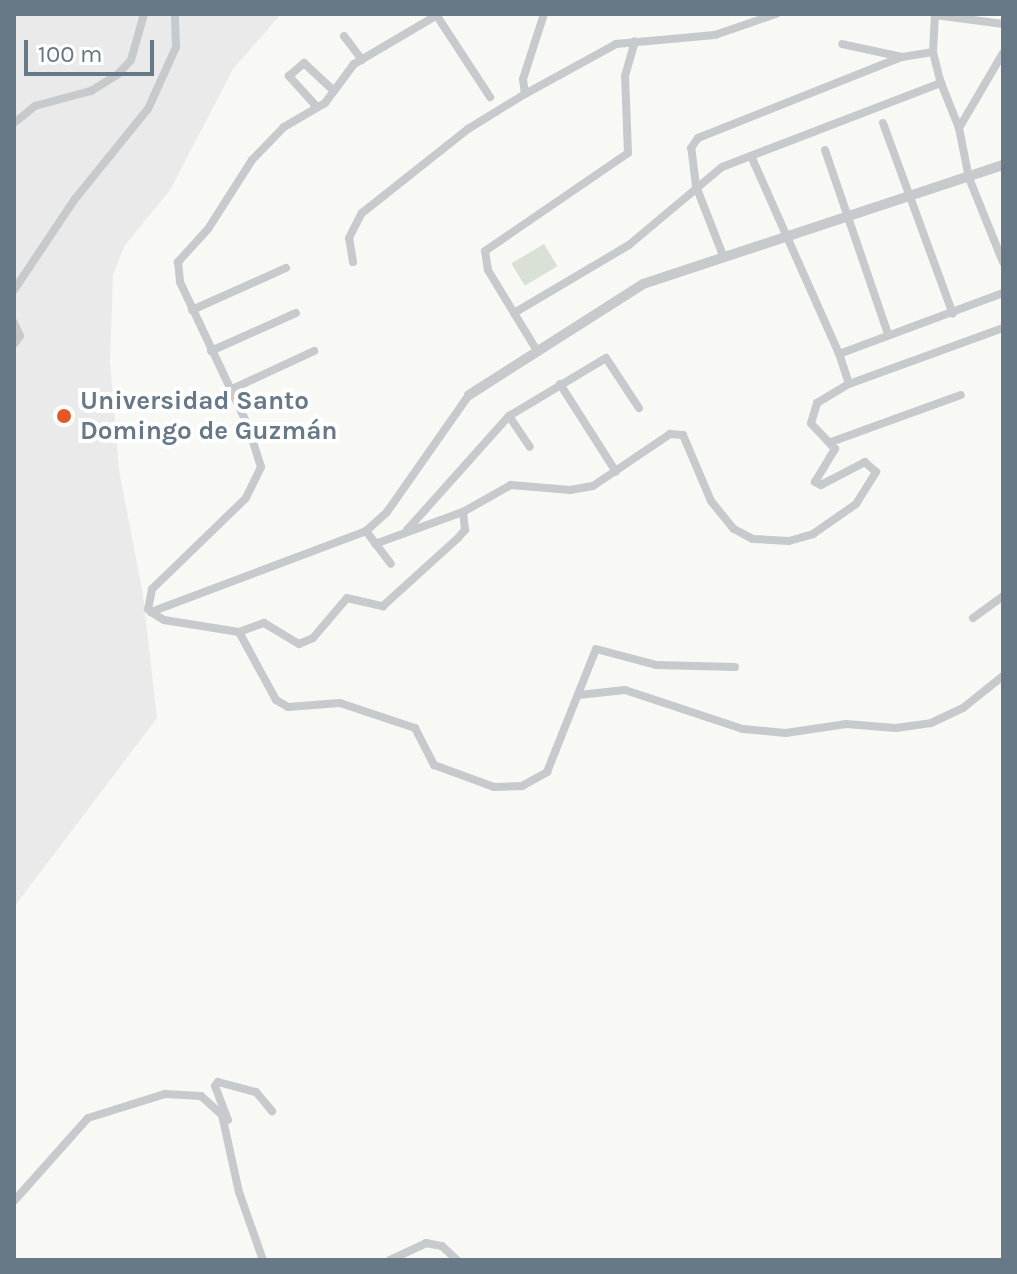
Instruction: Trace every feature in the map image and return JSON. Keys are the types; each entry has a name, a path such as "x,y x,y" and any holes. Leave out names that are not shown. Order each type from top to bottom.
{"street":[{"path":"14,123 35,106 91,91 118,74 131,60 144,14"},
{"path":"14,290 75,199 148,109 176,47 175,14"},
{"path":"525,94 523,79 544,14"},
{"path":"353,262 349,238 362,213 398,189 468,129 525,94 616,44 715,35 776,14"},
{"path":"151,612 152,589 258,483 261,467 257,448 180,282 178,262 208,229 252,160 297,116 317,107 362,60 438,15 490,97"},
{"path":"1003,24 935,15 933,52 941,83 959,128 969,178 1003,262"},
{"path":"344,36 362,60"},
{"path":"536,349 488,270 485,251 628,153 625,76 635,41"},
{"path":"842,44 902,57"},
{"path":"724,258 696,186 690,157 698,138 902,57 933,52"},
{"path":"959,128 1003,53"},
{"path":"317,107 289,76 304,63 334,91"},
{"path":"514,313 629,245 722,167 941,83"},
{"path":"883,123 953,314"},
{"path":"825,150 888,334"},
{"path":"751,156 839,354 849,384"},
{"path":"151,612 366,531 387,512 469,395 536,349 643,284 850,219 1003,165"},
{"path":"192,310 286,268"},
{"path":"839,354 1003,293"},
{"path":"211,351 296,313"},
{"path":"14,323 20,336 14,344"},
{"path":"375,544 463,512 511,485 570,490 593,486 665,434 683,435 711,501 734,529 753,539 789,541 843,517 875,477 865,462 817,484 815,477 834,453 831,442 811,423 817,403 849,384 1003,328"},
{"path":"230,390 314,351"},
{"path":"402,534 439,500 509,416 607,358 639,408"},
{"path":"560,384 616,472"},
{"path":"831,442 961,395"},
{"path":"509,416 530,447"},
{"path":"151,612 164,620 239,632 264,623 299,644 313,638 347,598 383,606 465,530 463,512"},
{"path":"366,531 391,564"},
{"path":"973,618 1003,596"},
{"path":"239,632 276,700 288,707 340,703 365,708 415,728 434,765 494,787 522,786 547,772 596,649 656,665 735,667"},
{"path":"579,695 625,690 743,729 786,733 846,724 896,728 931,723 955,713 1003,676"},
{"path":"263,1260 239,1192 227,1112 215,1083 256,1092 272,1111"},
{"path":"14,1201 88,1118 150,1098 173,1093 207,1098 219,1109 230,1141"},
{"path":"390,1260 426,1243 442,1246 457,1260"}],"shaded area":[{"name":"Universidad Santo Domingo de Guzmán","path":"14,14 281,14 233,69 170,190 125,245 113,274 110,362 119,470 143,595 157,718 14,907"},
{"path":"544,244 557,266 525,286 511,264"}],"place":[{"name":"Universidad Santo Domingo de Guzmán","path":"64,416"}]}
